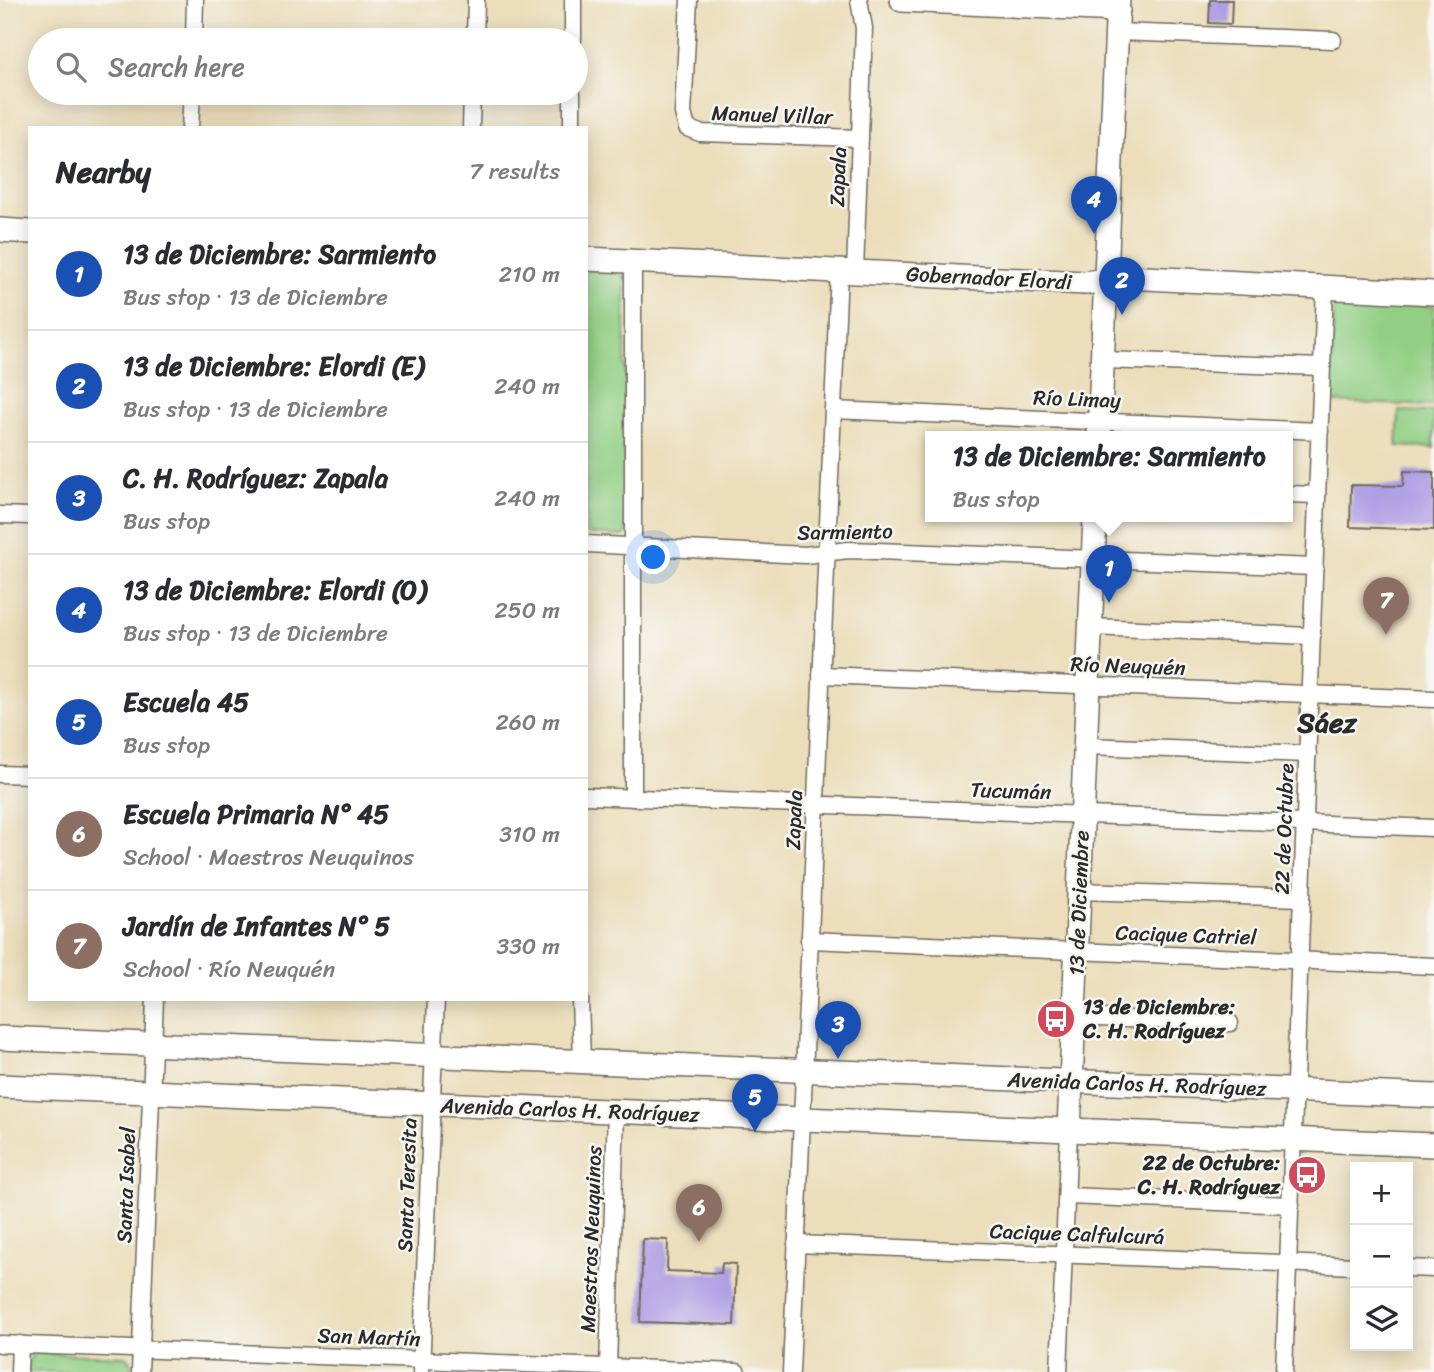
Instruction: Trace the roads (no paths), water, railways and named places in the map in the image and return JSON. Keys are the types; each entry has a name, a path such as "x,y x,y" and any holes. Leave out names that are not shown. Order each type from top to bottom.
{"main road":[{"path":"902,0 1118,14 1099,429"},
{"path":"0,230 28,232"},
{"name":"Gobernador Elordi","path":"588,259 1085,283 1126,277 1434,293"},
{"name":"13 de Diciembre","path":"1069,1130 1095,522"},
{"name":"Avenida Carlos H. Rodríguez","path":"0,1038 1434,1096"},
{"name":"Avenida Carlos H. Rodríguez","path":"0,1086 1434,1145"}],"street":[{"path":"194,28 195,0"},
{"path":"475,28 476,0"},
{"path":"573,0 573,28"},
{"name":"Manuel Villar","path":"689,0 683,113 687,128 700,134 860,138"},
{"name":"Zapala","path":"791,1372 832,410 860,138 864,24 859,0"},
{"path":"1118,14 1333,40"},
{"path":"190,126 191,105"},
{"path":"471,126 472,105"},
{"path":"572,105 572,126"},
{"path":"632,261 633,798"},
{"name":"22 de Octubre","path":"1284,1372 1325,287"},
{"path":"1102,360 1322,367"},
{"name":"Río Limay","path":"832,410 1099,429 1320,431"},
{"path":"1293,494 1317,495"},
{"path":"0,514 28,516"},
{"name":"Sarmiento","path":"588,544 805,555 849,550 1315,567"},
{"path":"1091,627 1312,636"},
{"name":"Río Neuquén","path":"821,675 1434,699"},
{"path":"1086,746 1308,754"},
{"path":"0,774 28,775"},
{"name":"Tucumán","path":"588,796 1434,828"},
{"path":"1079,891 1302,898"},
{"name":"Cacique Catriel","path":"810,940 1434,966"},
{"name":"Santa Isabel","path":"140,1372 155,1001"},
{"name":"Santa Teresita","path":"421,1366 436,1001"},
{"path":"580,1001 582,1062"},
{"path":"1074,1017 1230,1023"},
{"name":"Maestros Neuquinos","path":"608,1367 616,1111"},
{"name":"13 de Diciembre","path":"1059,1372 1069,1130"},
{"path":"1067,1196 1291,1205"},
{"name":"Cacique Calfulcurá","path":"796,1244 1350,1266"},
{"path":"1413,1268 1434,1269"},
{"name":"San Martín","path":"0,1344 141,1349 421,1366 608,1367 629,1370 737,1372"},
{"path":"19,1372 20,1344"}],"place":[{"name":"13 de Diciembre: Elordi (O)","path":"1094,234"},
{"name":"13 de Diciembre: Elordi (E)","path":"1122,315"},
{"name":"13 de Diciembre: Sarmiento","path":"1109,603"},
{"name":"Jardín de Infantes N° 5","path":"1386,635"},
{"name":"13 de Diciembre: C. H. Rodríguez","path":"1056,1019"},
{"name":"C. H. Rodríguez: Zapala","path":"838,1059"},
{"name":"Escuela 45","path":"755,1132"},
{"name":"22 de Octubre: C. H. Rodríguez","path":"1307,1175"},
{"name":"Escuela Primaria N° 45","path":"699,1242"}],"district":[{"name":"Sáez","path":"1327,722"}]}
